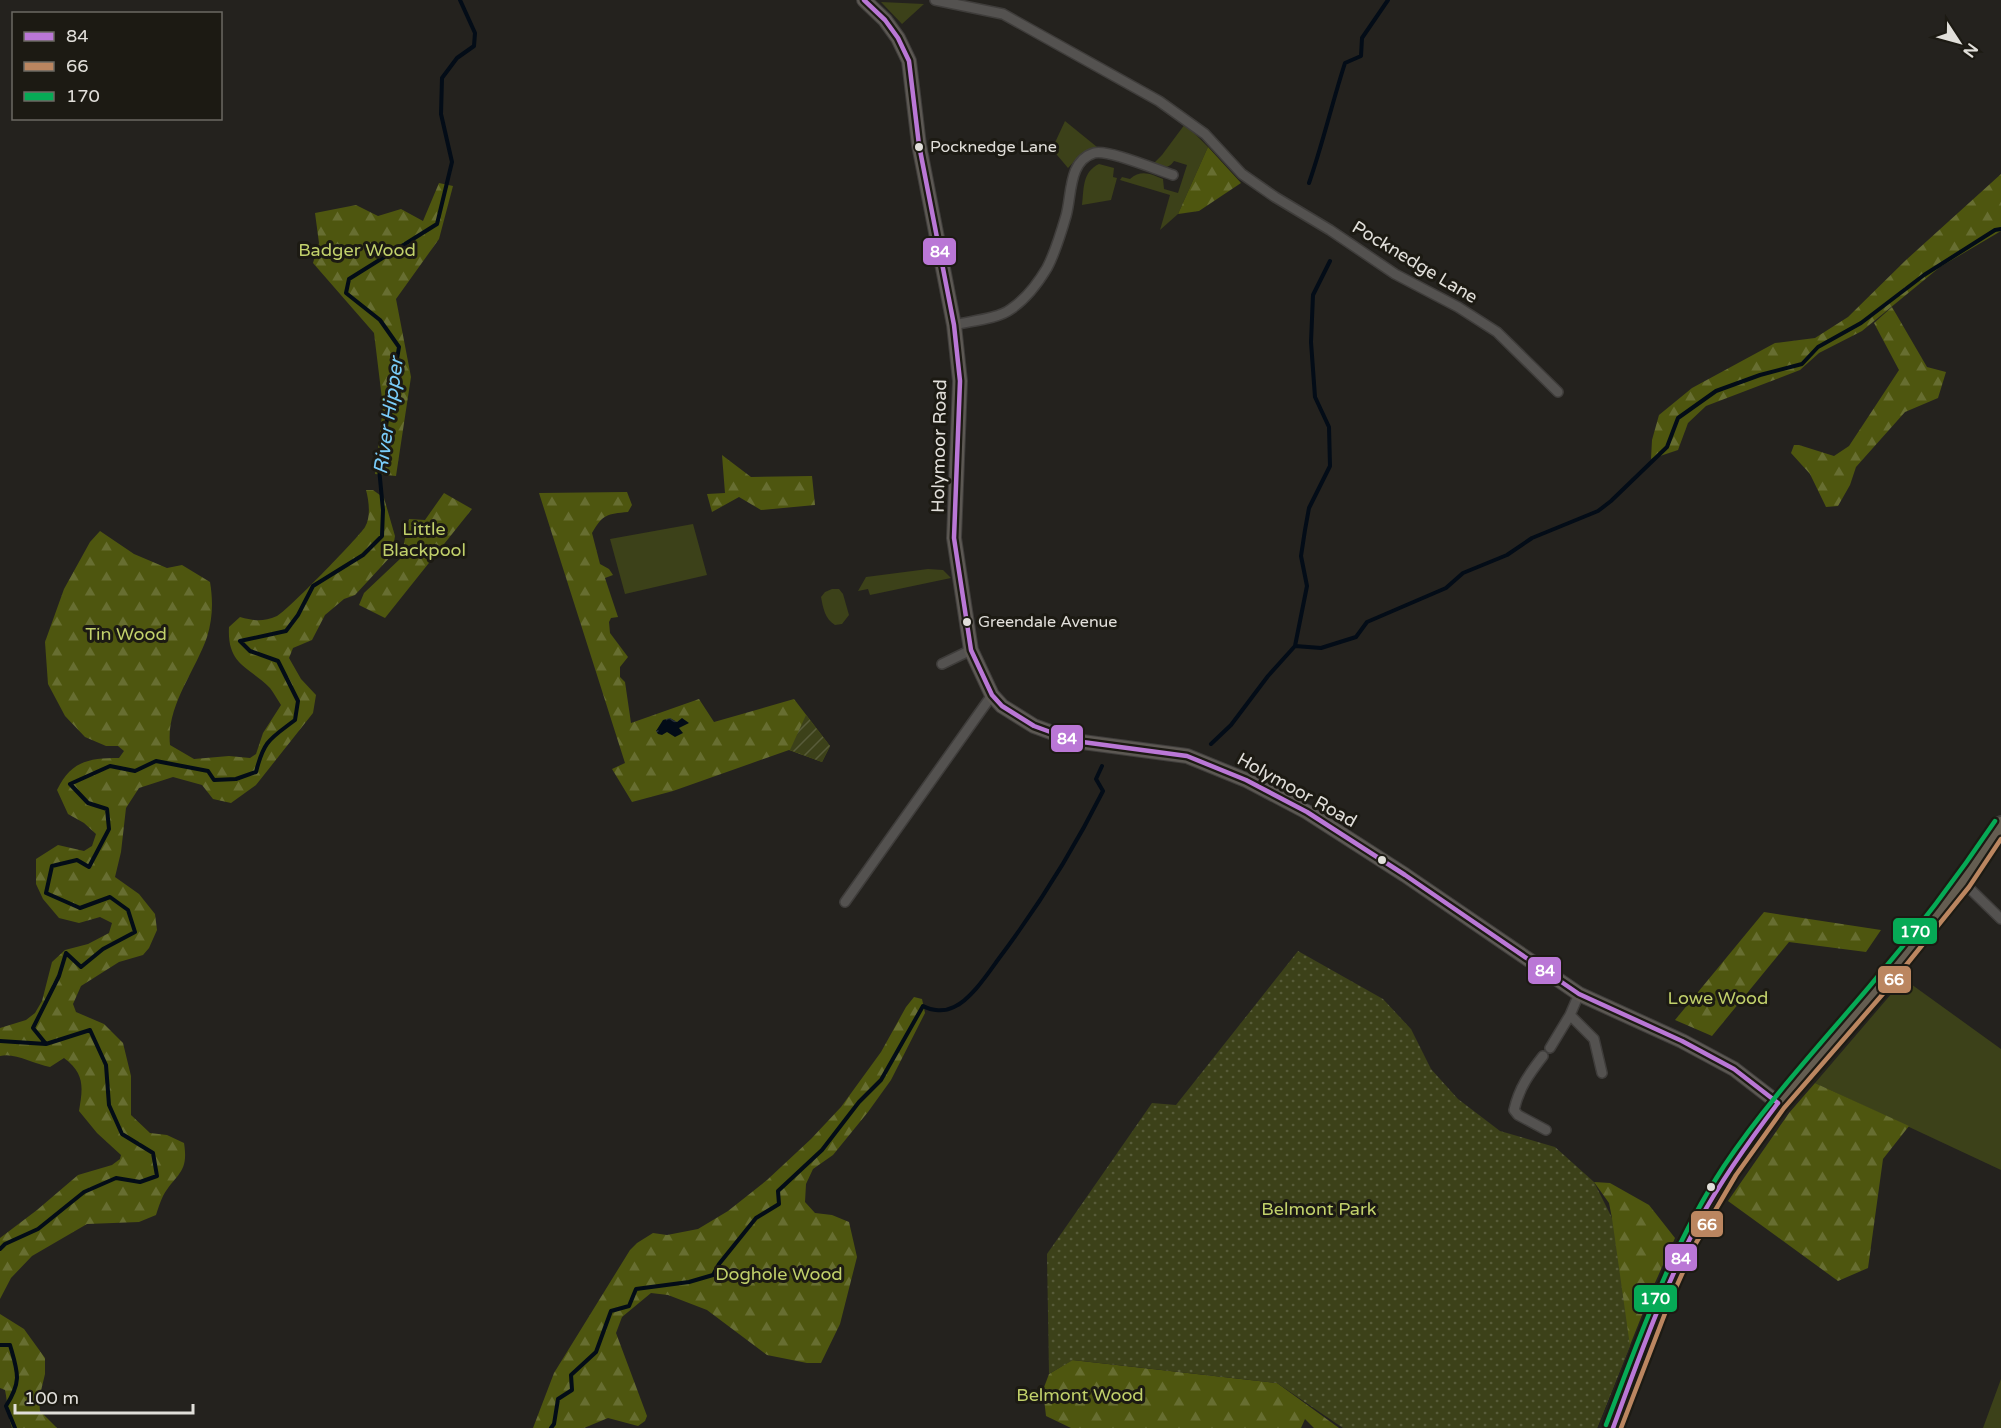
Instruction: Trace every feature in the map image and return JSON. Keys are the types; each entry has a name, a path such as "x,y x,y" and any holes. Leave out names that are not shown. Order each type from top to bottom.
{"highway":[{"path":"1613,1428 1662,1300 1689,1240 1730,1171 1778,1102 1876,990 1963,882 2001,825"}],"street":[{"name":"Holymoor Road","path":"864,0 892,29 909,61 919,145 954,325 960,381 954,538 972,650 992,695 1002,706 1034,726 1075,741 1187,756 1246,780 1307,812 1405,875 1579,994 1693,1047 1734,1069 1778,1102"},
{"name":"Pocknedge Lane","path":"935,0 1003,14 1159,101 1205,134 1242,174 1275,197 1330,230 1395,274 1497,332 1558,392"},
{"path":"954,325 1009,311 1030,292 1047,267 1054,250 1066,215 1073,177 1082,160 1096,153 1113,155 1173,175"},
{"path":"942,664 972,650"},
{"path":"845,902 992,695"},
{"path":"1963,882 2001,919"},
{"path":"1550,1048 1570,1015 1579,994"},
{"path":"1570,1015 1594,1039 1602,1073"},
{"path":"1543,1056 1525,1079 1514,1110 1518,1115 1546,1130"}],"green space":[{"path":"881,2 924,4 902,24"},
{"path":"1065,121 1097,147 1081,154 1068,168 1052,149"},
{"path":"1185,124 1208,147 1178,214 1160,230 1170,195 1120,180 1122,177 1130,179 1142,173 1150,174 1163,179 1164,189 1178,193 1187,165 1174,161 1167,167 1152,165"},
{"path":"1208,147 1241,183 1199,211 1178,214"},
{"path":"1099,164 1114,168 1113,177 1117,178 1111,200 1082,205 1087,176 1093,167"},
{"path":"2001,174 2001,231 1940,267 1862,331 1819,353 1800,370 1706,406 1688,423 1678,450 1651,459 1652,440 1659,415 1692,388 1775,343 1815,338 1848,317 1906,260"},
{"name":"Badger Wood","path":"439,183 453,186 439,239 396,299 411,377 396,476 375,474 383,407 374,333 313,263 319,243 315,213 356,205 378,216 401,209 423,221"},
{"path":"1892,307 1927,367 1946,372 1938,398 1905,412 1856,467 1850,485 1838,506 1826,507 1810,474 1791,453 1794,445 1799,445 1834,456 1849,446 1899,370 1874,323"},
{"path":"722,455 751,477 812,476 815,505 761,510 739,497 712,512 707,494 725,493"},
{"name":"Tin Wood","path":"366,490 373,490 384,498 395,536 392,555 355,595 344,599 325,615 312,640 293,648 289,658 301,679 316,695 313,713 256,785 231,803 213,799 202,785 173,777 139,788 126,808 121,852 115,877 139,894 155,914 157,930 149,948 143,955 119,962 81,986 73,1004 76,1012 104,1024 123,1043 131,1076 131,1115 150,1133 167,1135 184,1143 183,1167 163,1196 156,1215 139,1222 87,1224 32,1256 11,1278 0,1299 0,1238 78,1175 112,1165 120,1159 121,1155 97,1133 79,1111 81,1081 76,1070 64,1058 50,1067 18,1057 0,1056 0,1028 26,1020 35,1013 42,1001 52,962 65,950 88,944 109,933 112,923 100,917 79,923 59,918 43,899 36,884 36,859 58,845 84,851 92,846 96,834 84,823 68,814 57,790 62,780 82,763 90,760 119,758 124,751 118,746 106,746 85,737 65,716 48,684 45,642 64,589 90,542 100,531 134,554 167,568 182,565 210,582 212,609 209,630 172,717 170,745 194,759 229,756 250,758 256,754 263,733 281,705 270,688 240,664 235,657 229,640 229,627 240,617 258,620 277,616 307,589 365,527 369,514"},
{"path":"627,492 632,505 628,512 606,516 592,533 600,564 609,569 613,575 605,578 618,617 611,618 609,622 610,633 628,657 620,667 620,677 625,682 631,723 699,699 714,722 794,699 830,746 822,762 789,750 673,791 632,802 612,769 625,763 539,493"},
{"name":"Little Blackpool","path":"444,493 472,509 385,618 359,605 364,593 401,558 409,519 425,520"},
{"path":"693,524 707,575 625,594 610,539"},
{"path":"928,569 943,570 951,578 870,595 868,589 858,591 866,577"},
{"path":"832,589 839,589 843,594 849,615 842,624 832,623 824,609 821,597"},
{"path":"806,715 830,746 822,762 790,750"},
{"name":"Lowe Wood","path":"1764,912 1881,930 1866,952 1789,942 1712,1036 1675,1020"},
{"name":"Belmont Park","path":"1298,951 1383,999 1411,1029 1431,1069 1458,1099 1500,1131 1555,1147 1594,1182 1612,1218 1630,1346 1597,1428 1343,1428 1277,1383 1073,1360 1049,1374 1047,1254 1152,1103 1176,1105"},
{"path":"1904,979 2001,1049 2001,1170 1815,1083"},
{"name":"Doghole Wood","path":"914,997 922,999 925,1013 891,1080 833,1155 813,1169 806,1184 805,1202 815,1213 832,1215 849,1222 857,1257 840,1324 821,1363 807,1363 767,1355 707,1310 668,1295 651,1293 622,1317 616,1333 647,1416 645,1421 638,1426 608,1418 584,1428 533,1428 554,1373 630,1250 653,1233 667,1235 698,1229 728,1211 767,1180 841,1107 881,1052"},
{"path":"1815,1083 1909,1126 1883,1159 1868,1268 1838,1281 1728,1201 1789,1113"},
{"path":"1594,1182 1610,1183 1649,1205 1675,1238 1597,1428 1612,1218 1609,1203"},
{"path":"0,1314 24,1329 45,1358 45,1374 39,1399 40,1411 57,1428 12,1428 5,1390 0,1388"},
{"name":"Belmont Wood","path":"1072,1360 1277,1383 1339,1428 1314,1428 1305,1419 1301,1428 1071,1428 1046,1416 1043,1390 1049,1374"},
{"path":"2001,1379 2001,1428 1983,1428"}],"water":[{"path":"670,718 677,722 682,718 689,723 679,728 683,733 675,737 667,732 662,735 658,734 656,731 663,720"}],"waterway":[{"name":"River Hipper","path":"0,1249 5,1244 38,1229 84,1192 116,1178 140,1182 157,1176 153,1153 122,1134 109,1105 106,1065 90,1030 46,1044 33,1028 59,976 66,953 81,967 103,949 135,932 128,910 110,897 80,908 46,893 52,866 77,860 89,867 109,829 107,809 88,803 70,784 110,766 135,771 156,761 208,771 214,780 236,779 256,772 265,746 295,720 298,701 278,661 250,651 240,641 286,631 298,615 313,586 363,555 382,536 383,510 379,468 399,347 380,320 346,293 349,279 437,224 452,162 441,114 442,78 457,58 474,46 475,33 460,0"},
{"path":"1309,183 1345,63 1361,56 1362,38 1388,0"},
{"path":"1211,744 1231,725 1268,676 1295,646 1321,648 1356,637 1367,622 1446,588 1463,573 1507,555 1532,538 1598,511 1667,447 1678,418 1716,391 1760,375 1802,364 1818,347 1861,323 1924,275 1995,230 2001,229"},
{"path":"1295,646 1307,586 1301,556 1309,508 1330,466 1329,427 1315,397 1311,342 1313,295 1330,261"},
{"path":"551,1428 554,1424 558,1399 572,1390 571,1375 596,1352 611,1311 629,1306 636,1289 689,1282 713,1275 719,1264 756,1218 779,1204 778,1191 822,1150 859,1102 881,1080 923,1006 938,1010 950,1009 960,1004 978,987 1012,941 1067,857 1103,791 1096,779 1102,766"},
{"path":"0,1041 46,1044"},
{"name":"River Hipper","path":"0,1345 10,1345 16,1370 15,1390 6,1406 15,1428"}],"transit line":[{"name":"84","path":"864,0 885,20 898,38 909,61 919,145 954,325 960,381 954,538 971,650 992,695 1002,706 1034,726 1075,741 1187,756 1246,780 1307,812 1405,875 1579,994 1682,1041 1734,1069 1778,1103"},
{"name":"170","path":"1606,1425 1644,1325 1672,1260 1724,1166 1776,1097 1918,926 1995,821"},
{"name":"66","path":"1621,1428 1669,1303 1696,1243 1736,1175 1784,1108 1882,995 1969,887 2001,839"},
{"name":"84","path":"1613,1428 1642,1349 1686,1246 1736,1160 1778,1103"}],"place":[{"name":"Pocknedge Lane","path":"919,147"},
{"name":"Greendale Avenue","path":"967,622"}]}
